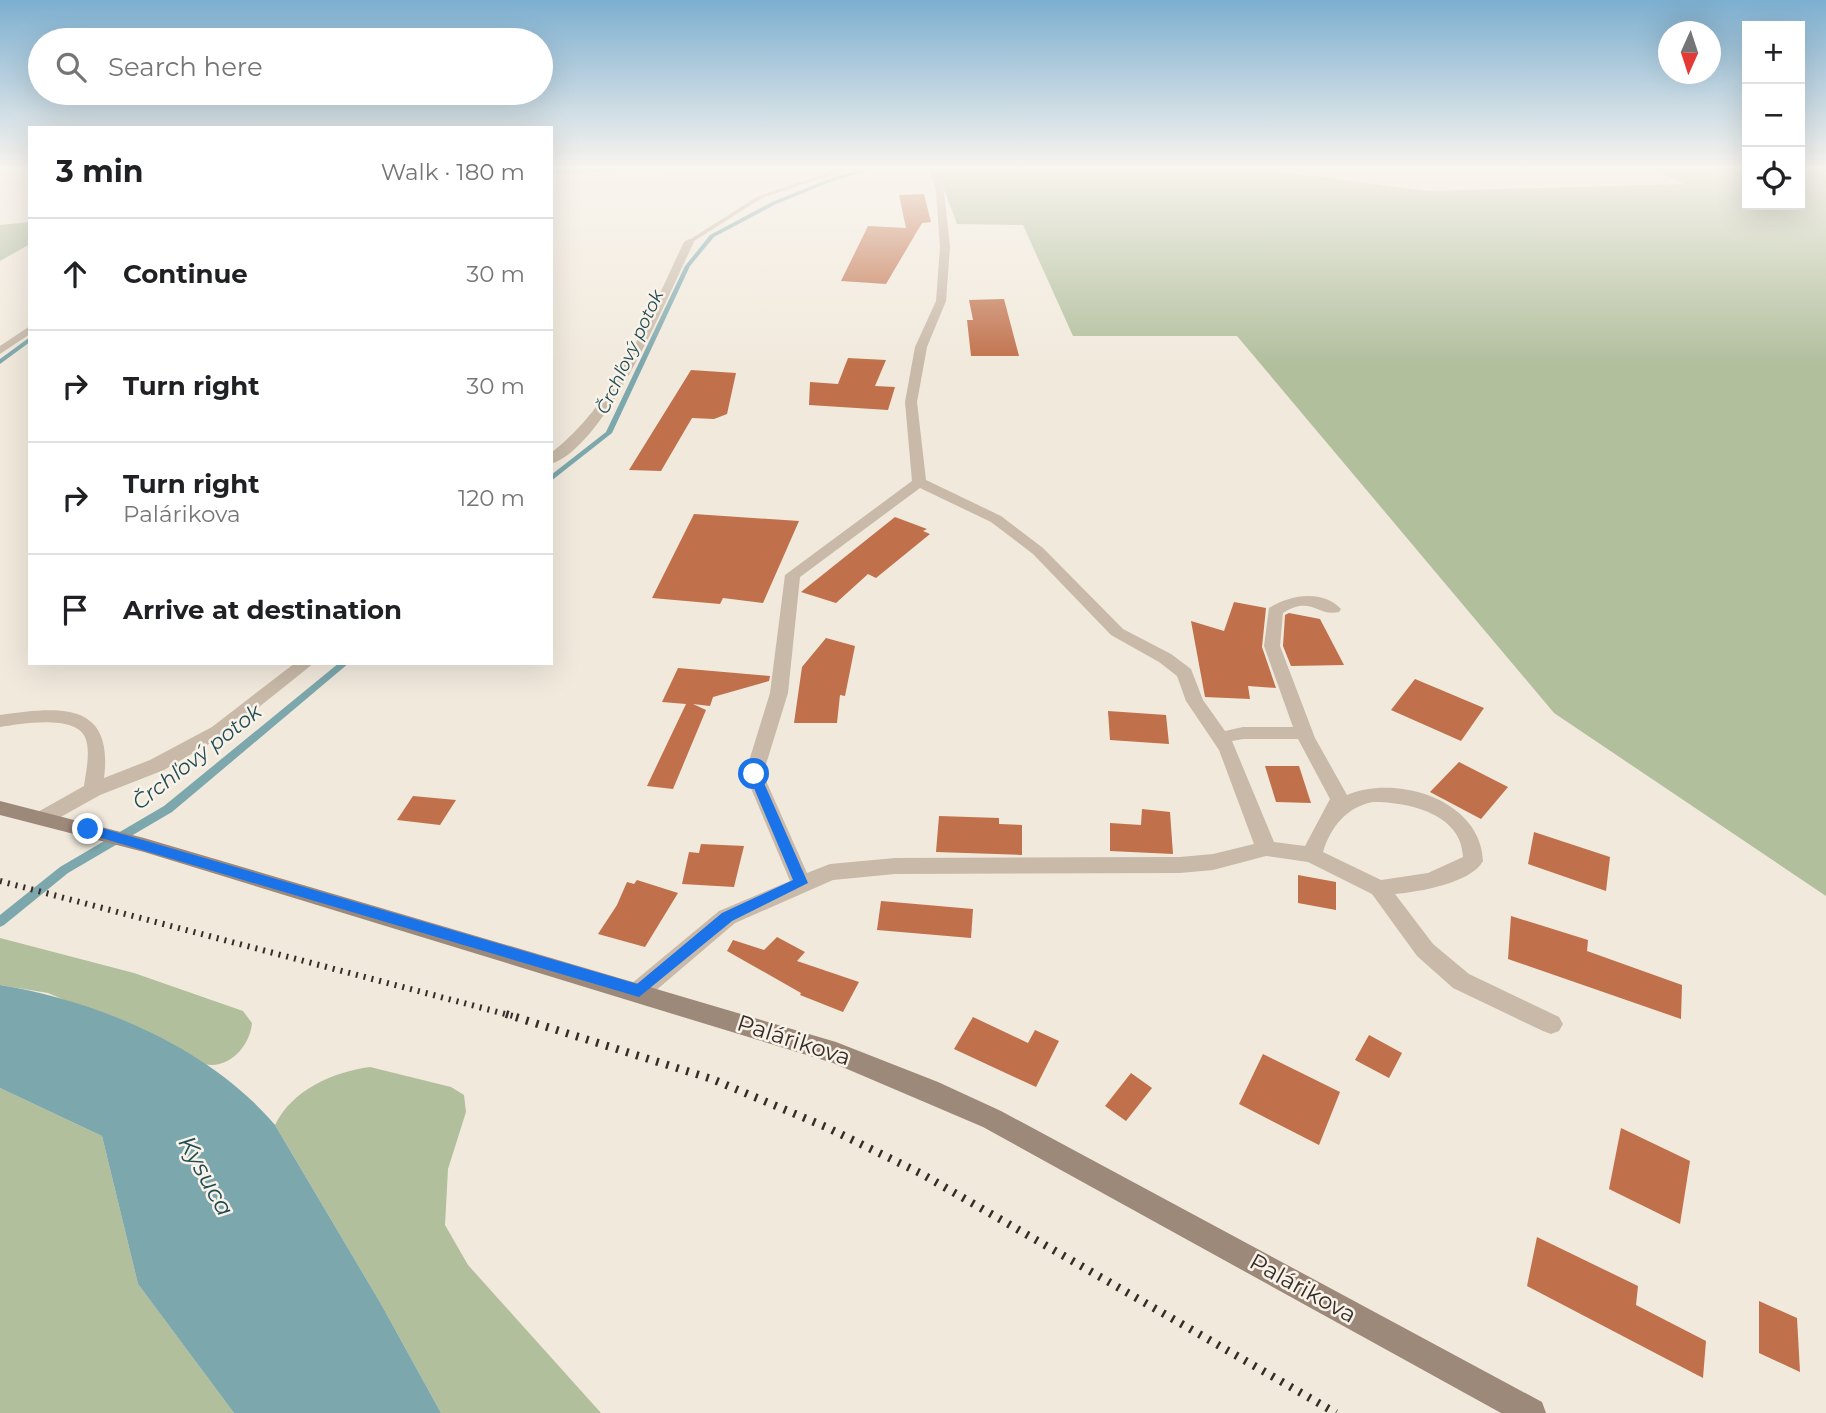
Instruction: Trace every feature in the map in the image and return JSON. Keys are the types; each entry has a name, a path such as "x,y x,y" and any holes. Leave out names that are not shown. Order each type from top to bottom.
{"main road":[{"name":"Palárikova","path":"0,808 144,845 639,991 836,1053 942,1096 1048,1148 1531,1413"}],"street":[{"path":"919,482 911,402 921,347 940,301 944,233"},
{"path":"553,458 575,441 618,388 689,242"},
{"path":"0,351 28,330"},
{"path":"919,482 996,519 1038,551 1117,632 1177,665 1185,673 1195,701 1228,749 1266,848"},
{"path":"801,883 754,774 779,693 793,575 919,482"},
{"path":"1312,855 1316,838 1337,809 1340,799 1304,733 1272,646 1275,611 1289,601 1323,602 1333,609"},
{"path":"43,818 93,790 157,765 219,731 303,665"},
{"path":"0,721 55,717 86,726 93,734 96,755 93,790"},
{"path":"1220,738 1243,733 1304,733"},
{"path":"1337,809 1358,798 1377,794 1397,797 1445,811 1469,834 1476,848 1473,861 1455,874 1407,886 1378,888"},
{"path":"639,991 727,917 830,872 895,866 1197,864 1266,848 1312,855 1378,888 1442,967 1461,981 1551,1024"}],"lane":[{"path":"689,242 703,233"}],"green space":[{"path":"0,233 28,233 28,245 0,261"},
{"path":"1027,233 1826,233 1826,896 1554,713 1237,336 1073,336"},
{"path":"0,938 134,973 243,1011 252,1023 247,1040 243,1048 230,1060 213,1065 204,1064 185,1052 48,993 0,985"},
{"path":"370,1067 451,1087 464,1095 466,1112 448,1169 445,1225 468,1265 601,1413 441,1413 381,1304 275,1125 292,1102 315,1085 342,1073"},
{"path":"0,1088 102,1136 138,1284 234,1413 0,1413"}],"water":[{"name":"Kysuca","path":"0,985 75,1003 150,1032 218,1073 249,1098 275,1125 381,1304 441,1413 234,1413 138,1284 102,1136 0,1088"}],"building":[{"path":"865,233 916,233 886,284 841,281"},
{"path":"1004,299 1019,356 971,356 967,320 973,320 969,300"},
{"path":"848,358 886,360 875,386 895,387 888,410 809,405 810,382 838,384"},
{"path":"691,370 736,373 727,414 714,419 692,418 661,471 629,470"},
{"path":"694,514 799,521 763,603 723,598 720,604 652,598"},
{"path":"895,517 927,529 923,531 930,534 876,578 868,574 836,603 801,592"},
{"path":"1234,602 1266,608 1262,647 1276,688 1248,686 1250,699 1205,697 1191,621 1224,631"},
{"path":"1289,613 1320,619 1344,665 1291,666 1283,646 1285,615"},
{"path":"826,638 855,646 845,696 840,695 837,723 794,723 802,667"},
{"path":"678,668 770,676 769,681 713,697 710,706 693,704 706,710 673,789 647,786 686,704 662,702"},
{"path":"1415,679 1484,708 1461,741 1391,710"},
{"path":"1108,711 1166,715 1169,744 1110,740"},
{"path":"1459,762 1508,787 1481,819 1430,792"},
{"path":"1265,766 1299,766 1311,803 1276,802"},
{"path":"413,796 456,800 440,825 397,820"},
{"path":"1142,809 1170,812 1173,854 1110,851 1110,823 1141,825"},
{"path":"939,816 999,818 999,824 1022,825 1022,855 936,852"},
{"path":"1534,832 1610,857 1606,891 1528,864"},
{"path":"701,844 744,846 734,887 682,884 689,852 699,853"},
{"path":"1298,875 1336,882 1336,910 1298,903"},
{"path":"637,880 678,893 645,947 598,934 617,905 627,882 634,884"},
{"path":"881,901 973,909 971,938 877,930"},
{"path":"1511,916 1588,940 1587,951 1682,985 1681,1019 1508,959"},
{"path":"777,937 805,952 797,961 859,982 843,1012 800,995 801,993 727,951 733,940 764,950"},
{"path":"973,1017 1028,1043 1035,1030 1059,1041 1036,1087 954,1049"},
{"path":"1369,1035 1402,1053 1389,1078 1355,1060"},
{"path":"1263,1054 1340,1092 1319,1145 1239,1104"},
{"path":"1131,1073 1152,1088 1126,1121 1105,1106"},
{"path":"1621,1128 1690,1161 1680,1224 1609,1189"},
{"path":"1537,1237 1638,1286 1636,1305 1706,1341 1703,1378 1527,1286"},
{"path":"1759,1301 1797,1318 1800,1372 1759,1353"}],"waterway":[{"name":"Črchľový potok","path":"553,477 609,433 688,266 712,236 718,233"},
{"path":"0,362 28,341"},
{"name":"Črchľový potok","path":"0,922 64,870 168,809 343,665"}],"railway":[{"path":"0,881 509,1015"},
{"path":"509,1015 513,1016"},
{"path":"509,1015 712,1079 826,1127 920,1173 1336,1413"}],"route":[{"path":"88,829 639,991 727,917 801,883 754,774"}]}
